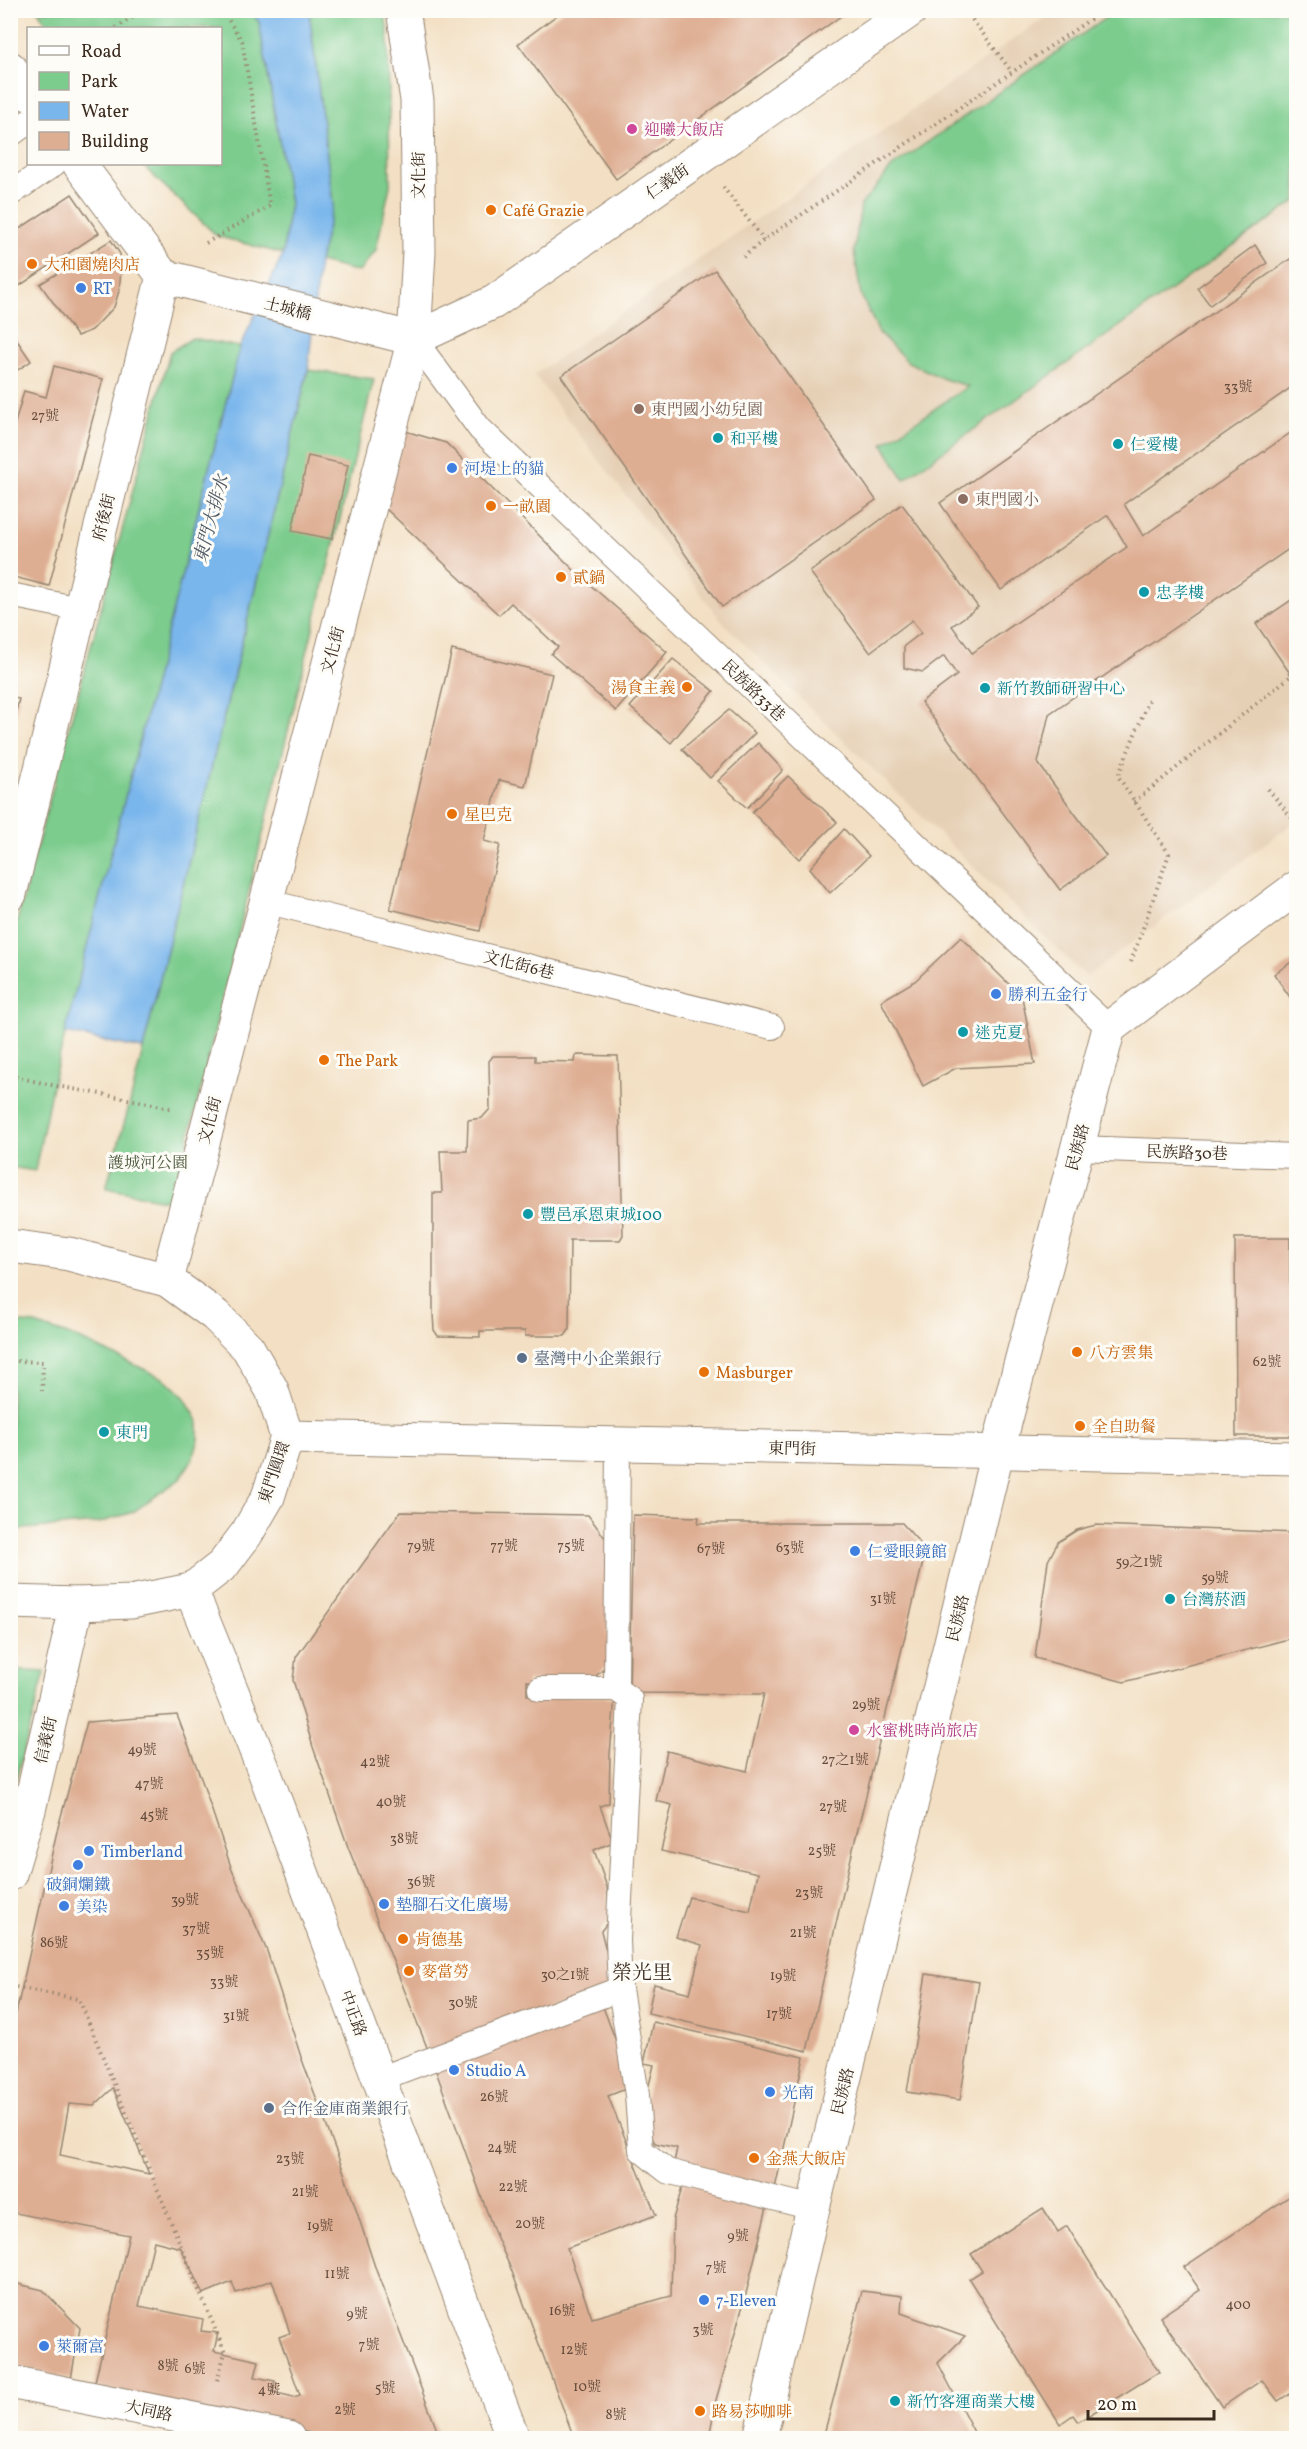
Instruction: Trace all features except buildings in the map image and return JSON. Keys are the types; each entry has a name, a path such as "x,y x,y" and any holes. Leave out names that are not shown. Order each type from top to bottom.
{"street":[{"name":"文化街","path":"167,1280 414,339 419,252 417,100 403,10"},
{"name":"仁義街","path":"414,339 494,302 911,10"},
{"path":"10,68 27,93"},
{"path":"81,165 163,276"},
{"name":"土城橋","path":"163,276 414,339"},
{"name":"府後街","path":"10,894 163,276"},
{"path":"1109,1028 1296,888"},
{"name":"民族路","path":"760,2439 813,2208 997,1453 1109,1028"},
{"name":"東門圓環","path":"10,1246 69,1254 167,1280 215,1315 248,1348 272,1390 287,1437 268,1497 247,1533 223,1565 191,1590 131,1602 77,1604 10,1602"},
{"name":"東門街","path":"287,1437 1296,1458"},
{"name":"中正路","path":"191,1590 263,1768 513,2439"},
{"name":"信義街","path":"10,1874 29,1810 77,1604"},
{"name":"大同路","path":"10,2382 288,2439"}],"lane":[{"path":"10,135 27,123"},
{"path":"10,194 53,165"},
{"name":"民族路33巷","path":"414,339 480,429 1109,1028"},
{"path":"10,595 80,609"},
{"name":"文化街6巷","path":"267,899 277,904 772,1027"},
{"name":"民族路30巷","path":"1077,1148 1296,1156"},
{"path":"616,1689 618,1444"},
{"path":"540,1689 616,1689 630,1699 618,1940 620,1989 637,2095 641,2150 667,2171 813,2208"},
{"path":"379,2079 620,1989"}],"path":[{"path":"118,27 144,10"},
{"path":"206,243 270,206 242,41 222,10"},
{"path":"965,10 1012,72"},
{"path":"743,257 764,240 1104,10"},
{"path":"700,158 764,240"},
{"path":"1134,802 1292,675"},
{"path":"1130,964 1168,854 1118,776 1150,697"},
{"path":"1268,789 1296,824"},
{"path":"10,1075 52,1086 152,1104"},
{"path":"17,1361 44,1362 42,1391"},
{"path":"10,1986 79,1999 225,2353 205,2422"}],"shaded area":[{"name":"東門國小","path":"1054,11 1296,11 1296,821 1086,977 724,624 534,375"}],"green space":[{"path":"1117,10 1296,11 1296,201 904,479 883,444 968,386 944,379 908,362 879,333 861,295 854,251 861,205 892,167"},
{"path":"38,11 251,11 259,22 290,203 283,254 217,236 142,165 222,165 222,27 49,27"},
{"path":"309,11 384,11 388,29 390,186 376,250 359,272 319,262 333,205"},
{"path":"192,338 240,347 52,1086 35,1171 11,1167 11,943 170,352"},
{"name":"護城河公園","path":"308,370 374,379 173,1202 106,1188 131,1099"},
{"name":"東門","path":"11,1322 35,1324 77,1338 165,1379 185,1398 198,1421 198,1443 192,1460 180,1479 133,1512 99,1523 11,1530"},
{"path":"11,1670 45,1672 11,1798"}],"water":[{"name":"東門大排水","path":"251,11 309,11 333,205 319,262 308,370 143,1049 65,1033 240,347 283,254 290,203 259,22"}],"place":[{"name":"迎曦大飯店","path":"632,129"},
{"name":"Café Grazie","path":"491,210"},
{"name":"大和園燒肉店","path":"32,264"},
{"name":"RT","path":"81,288"},
{"name":"東門國小幼兒園","path":"639,409"},
{"name":"和平樓","path":"718,438"},
{"name":"仁愛樓","path":"1118,444"},
{"name":"河堤上的貓","path":"452,468"},
{"name":"東門國小","path":"963,499"},
{"name":"一畝園","path":"491,506"},
{"name":"貳鍋","path":"561,577"},
{"name":"忠孝樓","path":"1144,592"},
{"name":"湯食主義","path":"687,687"},
{"name":"新竹教師研習中心","path":"985,688"},
{"name":"星巴克","path":"452,814"},
{"name":"勝利五金行","path":"996,994"},
{"name":"迷克夏","path":"963,1032"},
{"name":"The Park","path":"324,1060"},
{"name":"豐邑承恩東城100","path":"528,1214"},
{"name":"八方雲集","path":"1077,1352"},
{"name":"臺灣中小企業銀行","path":"522,1358"},
{"name":"Masburger","path":"704,1372"},
{"name":"全自助餐","path":"1080,1426"},
{"name":"東門","path":"104,1432"},
{"name":"仁愛眼鏡館","path":"855,1551"},
{"name":"台灣菸酒","path":"1170,1599"},
{"name":"水蜜桃時尚旅店","path":"854,1730"},
{"name":"Timberland","path":"89,1851"},
{"name":"破銅爛鐵","path":"78,1865"},
{"name":"墊腳石文化廣場","path":"384,1904"},
{"name":"美染","path":"64,1906"},
{"name":"肯德基","path":"403,1939"},
{"name":"麥當勞","path":"409,1971"},
{"name":"Studio A","path":"454,2070"},
{"name":"光南","path":"770,2092"},
{"name":"合作金庫商業銀行","path":"269,2108"},
{"name":"金燕大飯店","path":"754,2158"},
{"name":"7-Eleven","path":"704,2300"},
{"name":"萊爾富","path":"44,2346"},
{"name":"新竹客運商業大樓","path":"895,2401"},
{"name":"路易莎咖啡","path":"700,2411"}],"district":[{"name":"榮光里","path":"642,1972"}]}
